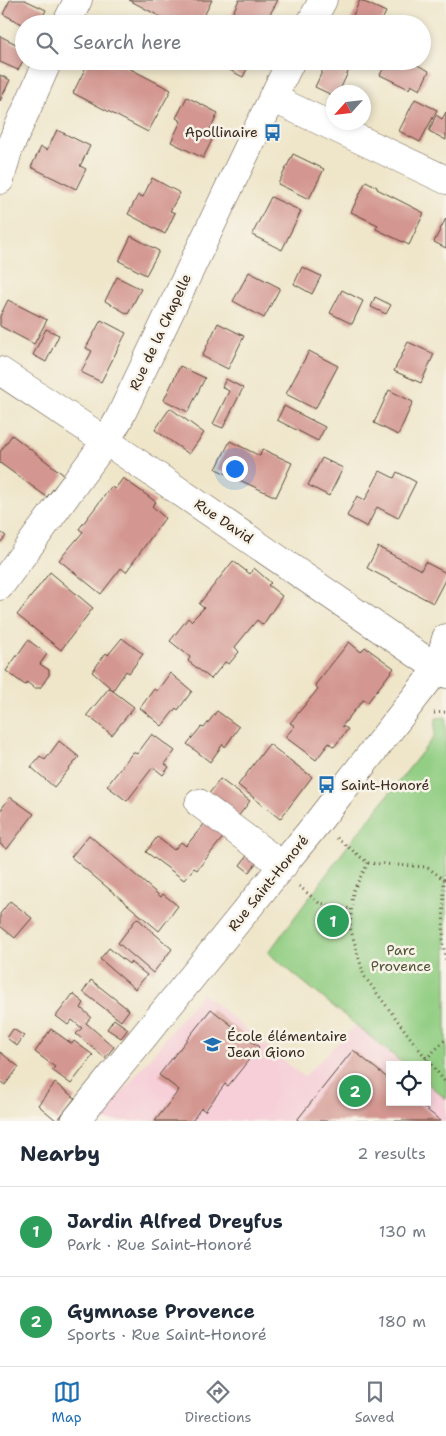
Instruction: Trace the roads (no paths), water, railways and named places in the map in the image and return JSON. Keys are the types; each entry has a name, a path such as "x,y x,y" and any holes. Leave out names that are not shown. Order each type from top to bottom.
{"street":[{"path":"70,15 78,0"},
{"path":"314,15 322,0"},
{"path":"0,180 8,151 44,70"},
{"name":"Rue de la Chapelle","path":"0,586 106,441 119,419 286,70"},
{"path":"272,98 446,180"},
{"name":"Rue David","path":"0,372 106,441 442,671"},
{"name":"Rue Saint-Honoré","path":"75,1121 442,671 446,638"},
{"path":"199,803 281,868"}],"place":[{"name":"Apollinaire","path":"272,132"},
{"name":"Saint-Honoré","path":"327,785"},
{"name":"Jardin Alfred Dreyfus","path":"333,921"},
{"name":"École élémentaire Jean Giono","path":"213,1044"},
{"name":"Gymnase Provence","path":"355,1091"}],"park label":[{"name":"Parc Provence","path":"401,958"}]}
